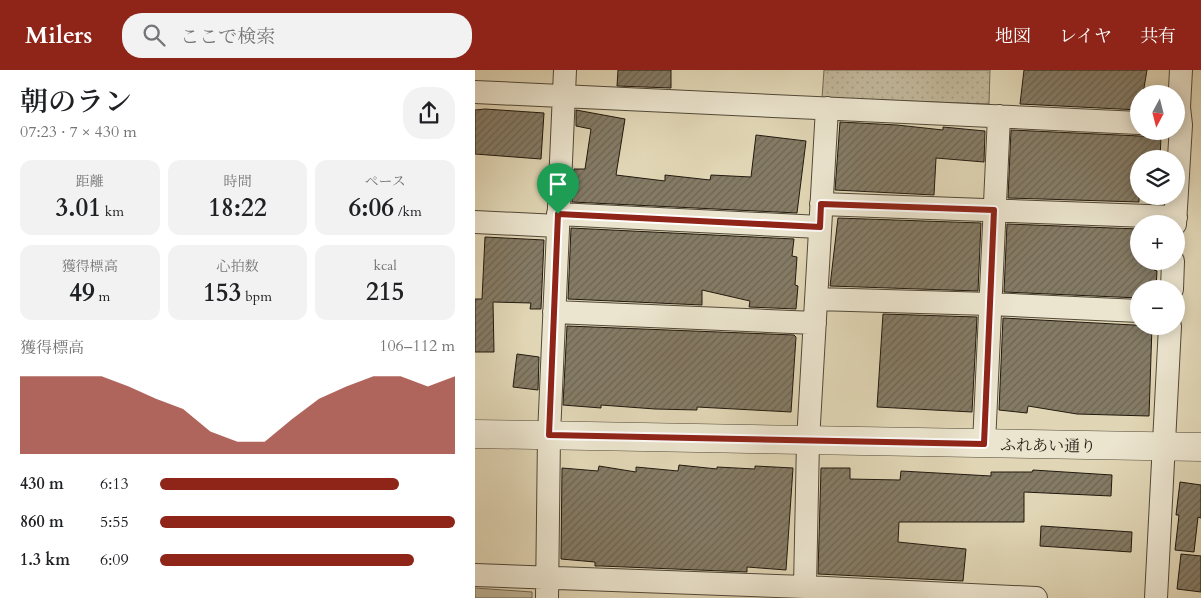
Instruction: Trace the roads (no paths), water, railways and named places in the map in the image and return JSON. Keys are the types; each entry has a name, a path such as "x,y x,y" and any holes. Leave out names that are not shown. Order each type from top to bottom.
{"street":[{"path":"547,588 549,435 565,70"},
{"path":"1177,215 1186,125 1179,107 1181,70"},
{"path":"475,92 1130,123"},
{"path":"805,587 808,440 827,108"},
{"path":"984,444 999,116"},
{"path":"821,204 994,210 1130,218"},
{"path":"475,222 558,220 820,227"},
{"path":"816,299 1130,311"},
{"path":"554,312 815,323"},
{"path":"1156,598 1169,335"},
{"name":"ふれあい通り","path":"475,434 1201,447"},
{"path":"475,575 547,588 805,587 904,595 1036,598"}]}
